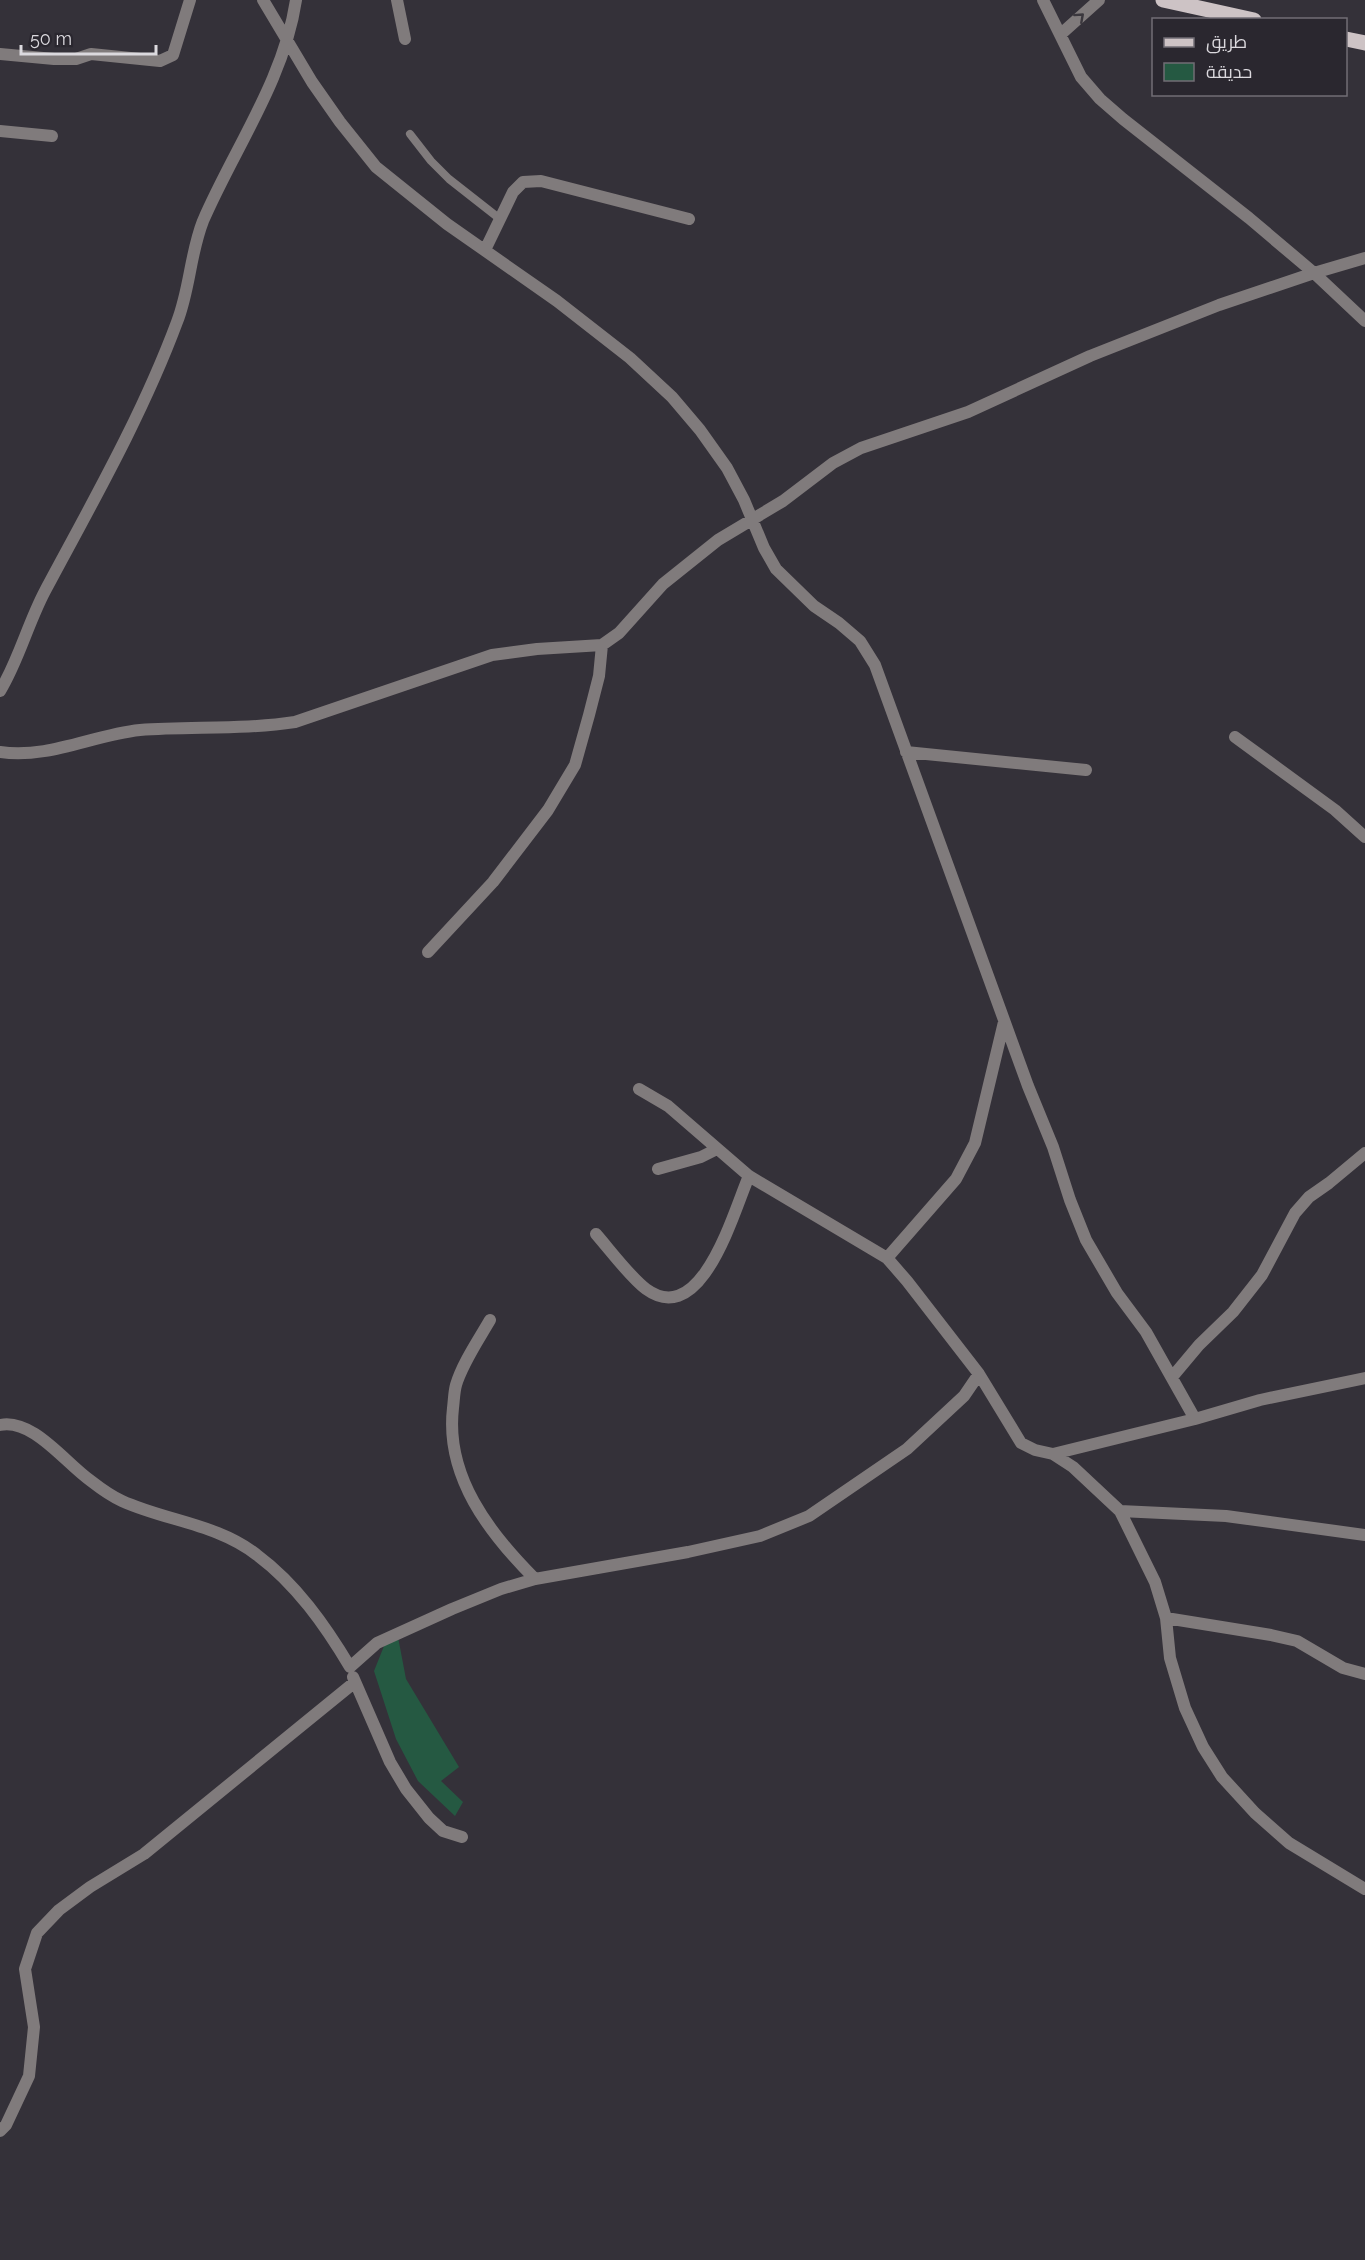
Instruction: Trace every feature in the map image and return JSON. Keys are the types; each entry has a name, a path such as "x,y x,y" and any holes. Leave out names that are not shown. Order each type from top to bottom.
{"main road":[{"path":"1163,0 1245,18"},
{"path":"1347,39 1365,43"}],"street":[{"path":"0,54 76,59 91,54 160,61 173,55 190,0"},
{"path":"263,0 340,122 376,167 414,200 566,308 630,358 672,397 728,468 764,548 776,569 814,606 860,642 875,665 1086,1240 1117,1293 1146,1332 1173,1376 1195,1419"},
{"path":"0,691 44,592 98,494 144,400 178,321 202,224 272,78 287,41 296,0"},
{"path":"397,0 405,39"},
{"path":"1043,0 1082,77 1100,99 1249,218 1314,273 1365,321"},
{"path":"1062,34 1099,0"},
{"path":"0,131 52,136"},
{"path":"485,250 513,192 523,182 541,181 689,219"},
{"path":"0,752 38,752 70,747 110,735 140,730 262,727 295,723 428,675 492,655 537,649 603,645 619,633 672,577 718,540 783,501 833,463 861,448 968,412 1090,356 1219,305 1365,258"},
{"path":"428,952 493,882 548,810 575,765 590,715 603,645"},
{"path":"1235,737 1335,810 1365,837"},
{"path":"906,752 1086,770"},
{"path":"887,1258 956,1179 975,1143 1004,1021"},
{"path":"639,1089 668,1106 749,1176 887,1258 979,1374 1021,1443 1035,1450 1053,1454 1073,1467 1120,1511 1155,1582 1166,1618 1170,1658 1185,1708 1203,1747 1222,1777 1255,1813 1289,1843 1365,1889"},
{"path":"658,1169 701,1157 717,1149"},
{"path":"1173,1376 1199,1345 1233,1312 1262,1275 1295,1212 1309,1197 1365,1153"},
{"path":"596,1234 647,1290 669,1298 689,1292 706,1274 749,1176"},
{"path":"490,1320 456,1385 452,1421 454,1452 477,1509 492,1532 535,1579"},
{"path":"350,1667 377,1643 501,1589 535,1579 688,1552 760,1536 809,1516 906,1449 964,1396 979,1374"},
{"path":"1053,1454 1195,1419 1260,1400 1365,1378"},
{"path":"0,1425 6,1424 34,1433 89,1480 121,1500 213,1530 256,1554 295,1590 326,1627 350,1667 390,1762 406,1789 429,1818 443,1831 462,1837"},
{"path":"1120,1511 1226,1516 1365,1535"},
{"path":"1166,1618 1297,1641 1343,1668 1365,1674"},
{"path":"0,2131 6,2125 29,2076 34,2027 25,1969 37,1933 59,1910 90,1887 144,1854 355,1682"}],"lane":[{"path":"410,134 430,161 449,179 500,219"}],"green space":[{"path":"398,1637 406,1679 459,1767 441,1781 463,1802 455,1816 418,1781 396,1739 374,1671 386,1641"}]}
